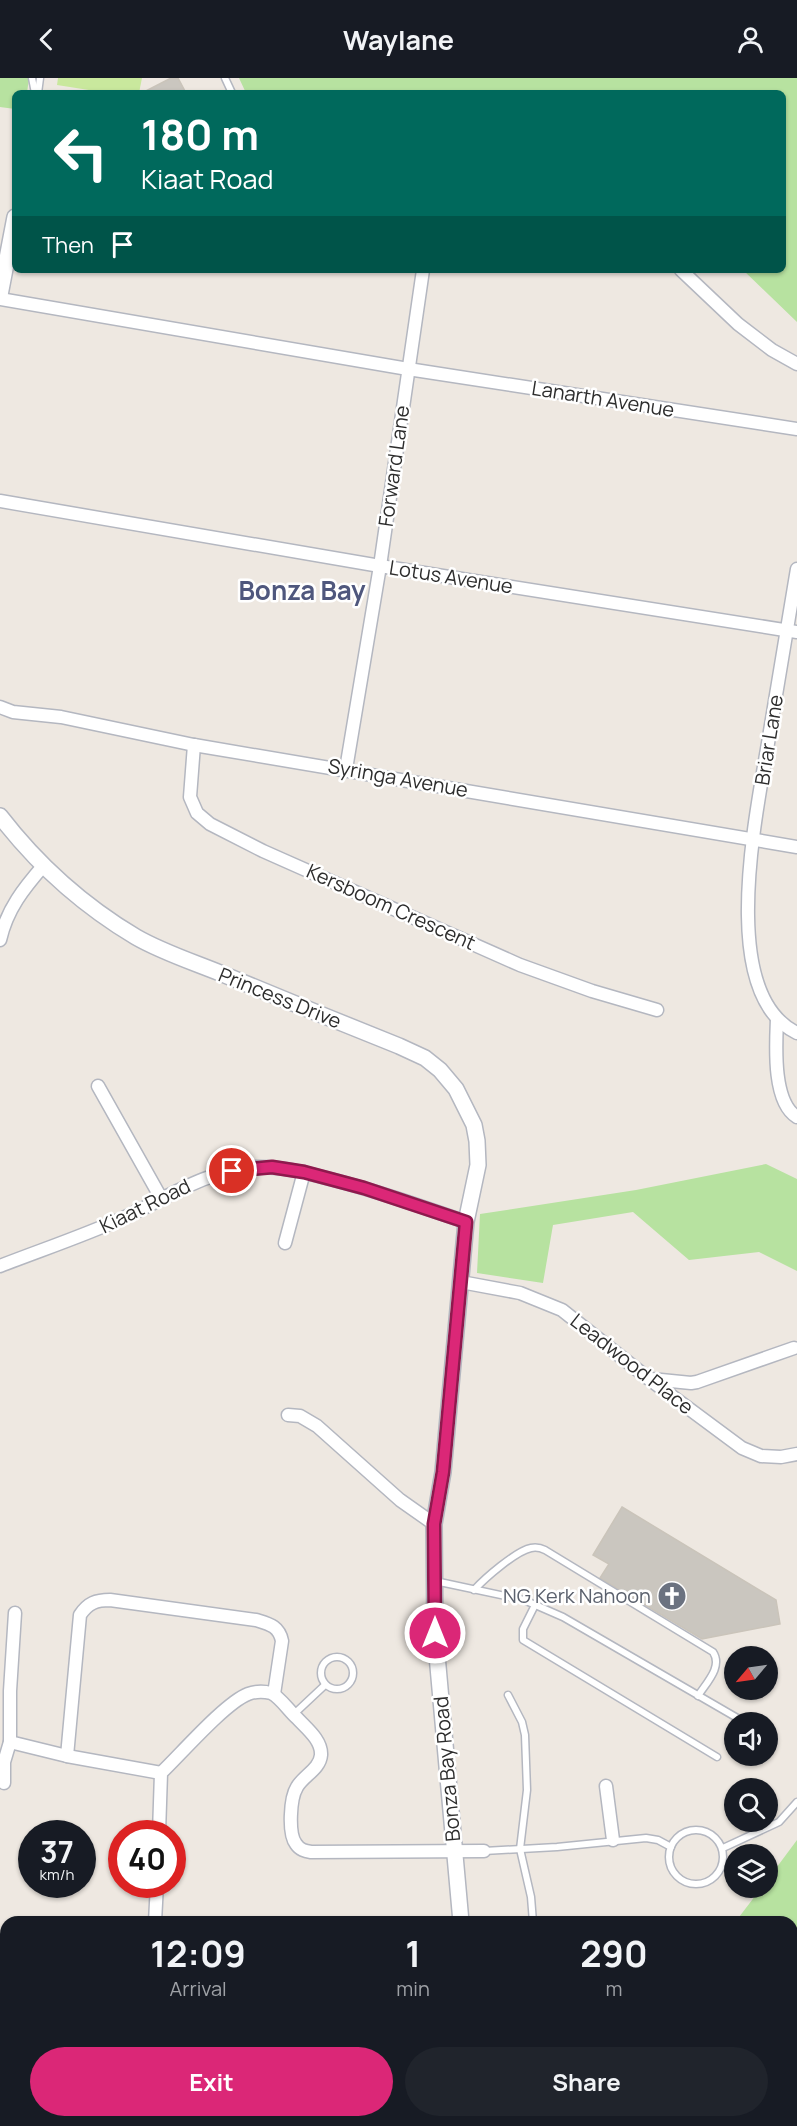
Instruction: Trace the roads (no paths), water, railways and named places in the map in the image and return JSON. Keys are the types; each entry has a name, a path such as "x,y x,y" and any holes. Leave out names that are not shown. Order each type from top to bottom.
{"street":[{"path":"0,297 12,233"},
{"name":"Forward Lane","path":"346,769 380,566 423,273"},
{"path":"684,273 738,324 772,350 797,364"},
{"name":"Lanarth Avenue","path":"0,297 408,369 797,429"},
{"name":"Lotus Avenue","path":"0,501 380,566 792,631"},
{"name":"Briar Lane","path":"777,1018 768,1008 758,986 749,939 748,892 752,840 792,631 797,569"},
{"name":"Syringa Avenue","path":"0,707 13,712 61,717 194,745 797,847"},
{"path":"0,718 13,712"},
{"name":"Kersboom Crescent","path":"194,745 190,797 197,813 210,824 263,851 520,965 592,991 657,1010"},
{"name":"Princess Drive","path":"0,816 18,839 65,885 96,910 138,938 399,1046 424,1058 440,1070 464,1103 474,1125 477,1141 478,1165 466,1222"},
{"path":"0,940 13,903 44,865"},
{"path":"777,1018 797,1032"},
{"path":"777,1018 776,1046 780,1085 786,1107 797,1118"},
{"path":"98,1086 161,1198"},
{"name":"Kiaat Road","path":"0,1266 125,1218 198,1180 232,1171 272,1167 304,1172 364,1188 466,1222"},
{"path":"285,1243 304,1172"},
{"name":"Bonza Bay Road","path":"460,1916 435,1633 434,1524 443,1472 466,1222"},
{"name":"Leadwood Place","path":"460,1282 520,1293 562,1310 742,1448 760,1456 781,1458 797,1454"},
{"path":"650,1379 697,1382 794,1348"},
{"path":"288,1415 300,1416 317,1426 392,1493 434,1524"},
{"path":"67,1756 80,1615 88,1604 95,1601 110,1600 256,1620 271,1625 280,1632 282,1641 274,1694"},
{"path":"4,1783 4,1762 10,1742 10,1691 15,1612"},
{"path":"159,1820 161,1773 239,1699 256,1691 274,1694 316,1738 321,1749 321,1758 317,1765 297,1786 292,1796 291,1836 297,1847 311,1852 484,1851"},
{"path":"10,1742 67,1756 161,1773"},
{"path":"606,1786 613,1840"},
{"path":"155,1916 156,1898"}],"lane":[{"path":"474,1590 484,1579 528,1549 539,1547 713,1652 717,1664 698,1696"},
{"path":"435,1581 524,1600 563,1617 727,1712"},
{"path":"535,1605 523,1629 523,1640 717,1757"},
{"path":"336,1657 345,1659 352,1666 353,1675 350,1684 342,1689 333,1690 325,1685 320,1677 321,1667 327,1660 336,1657"},
{"path":"293,1715 325,1685"},
{"path":"508,1695 522,1722 525,1736 527,1790 520,1849 531,1897 533,1916"},
{"path":"723,1848 779,1822 797,1802"},
{"path":"694,1829 712,1834 723,1848 724,1858 718,1875 702,1884 693,1884 677,1877 669,1861 671,1847 678,1836 685,1831 694,1829"},
{"path":"484,1851 557,1847 646,1838 658,1840 671,1847"}],"place":[{"name":"NG Kerk Nahoon","path":"672,1596"}],"district":[{"name":"Bonza Bay","path":"302,591"}]}
